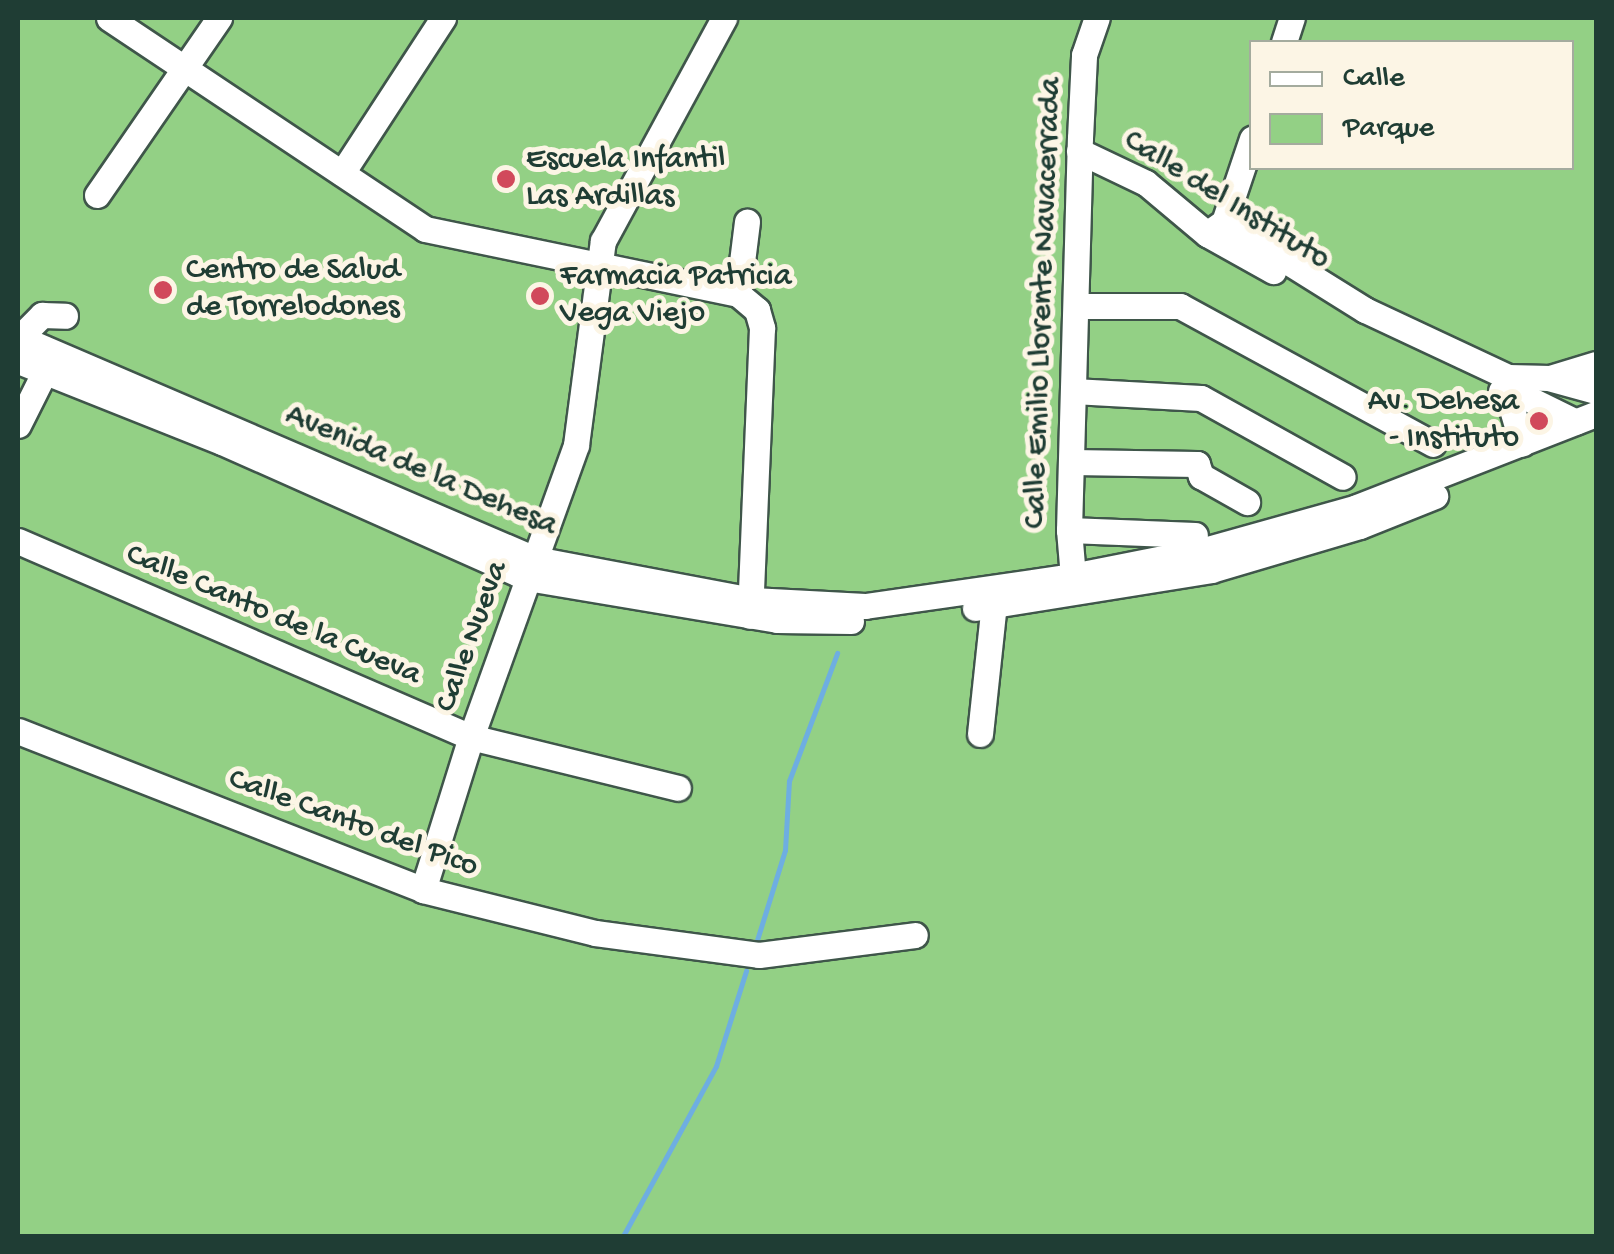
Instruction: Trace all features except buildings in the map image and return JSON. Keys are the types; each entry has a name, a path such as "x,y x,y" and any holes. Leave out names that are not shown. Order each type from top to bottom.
{"street":[{"path":"108,18 424,228 738,294 757,310 762,328 751,608"},
{"path":"98,194 219,18"},
{"path":"342,174 443,18"},
{"name":"Calle Nueva","path":"423,890 471,737 576,444 603,241 724,18"},
{"name":"Calle Emilio Llorente Navacerrada","path":"1074,584 1069,530 1079,152 1084,55 1097,18"},
{"path":"1216,228 1249,146"},
{"name":"Calle del Instituto","path":"1079,152 1146,183 1325,301 1338,288 1508,377 1550,378 1596,391"},
{"path":"738,294 747,222"},
{"path":"1076,306 1180,306 1434,444"},
{"path":"18,346 42,315 65,316"},
{"name":"Calle del Instituto","path":"1440,340 1439,362 1586,418"},
{"name":"Avenida de la Dehesa","path":"18,346 531,568"},
{"name":"Avenida de la Dehesa","path":"18,346 44,373 531,568 751,608 865,606 995,597 1074,584 1210,570 1360,526 1513,463 1586,418"},
{"name":"Calle del Instituto","path":"1506,390 1596,364"},
{"path":"18,424 44,373"},
{"path":"1506,390 1522,444"},
{"path":"1073,391 1201,398 1343,477"},
{"name":"Avenida de la Dehesa","path":"1074,584 1340,512 1586,418"},
{"path":"1072,462 1197,464 1200,476 1247,502"},
{"path":"1069,530 1195,535"},
{"name":"Calle Canto de la Cueva","path":"18,541 471,737 678,788"},
{"path":"980,734 995,597"},
{"name":"Calle Canto del Pico","path":"18,731 423,890 595,932 758,955 914,935"}],"green space":[{"path":"18,18 1596,18 1596,1236 18,1236"}],"waterway":[{"path":"757,940 785,850 789,781 837,653"},
{"path":"623,1236 716,1066 746,971"}],"place":[{"name":"Escuela Infantil Las Ardillas","path":"506,179"},
{"name":"Centro de Salud de Torrelodones","path":"163,290"},
{"name":"Farmacia Patricia Vega Viejo","path":"540,296"},
{"name":"Av. Dehesa - Instituto","path":"1539,421"}]}
